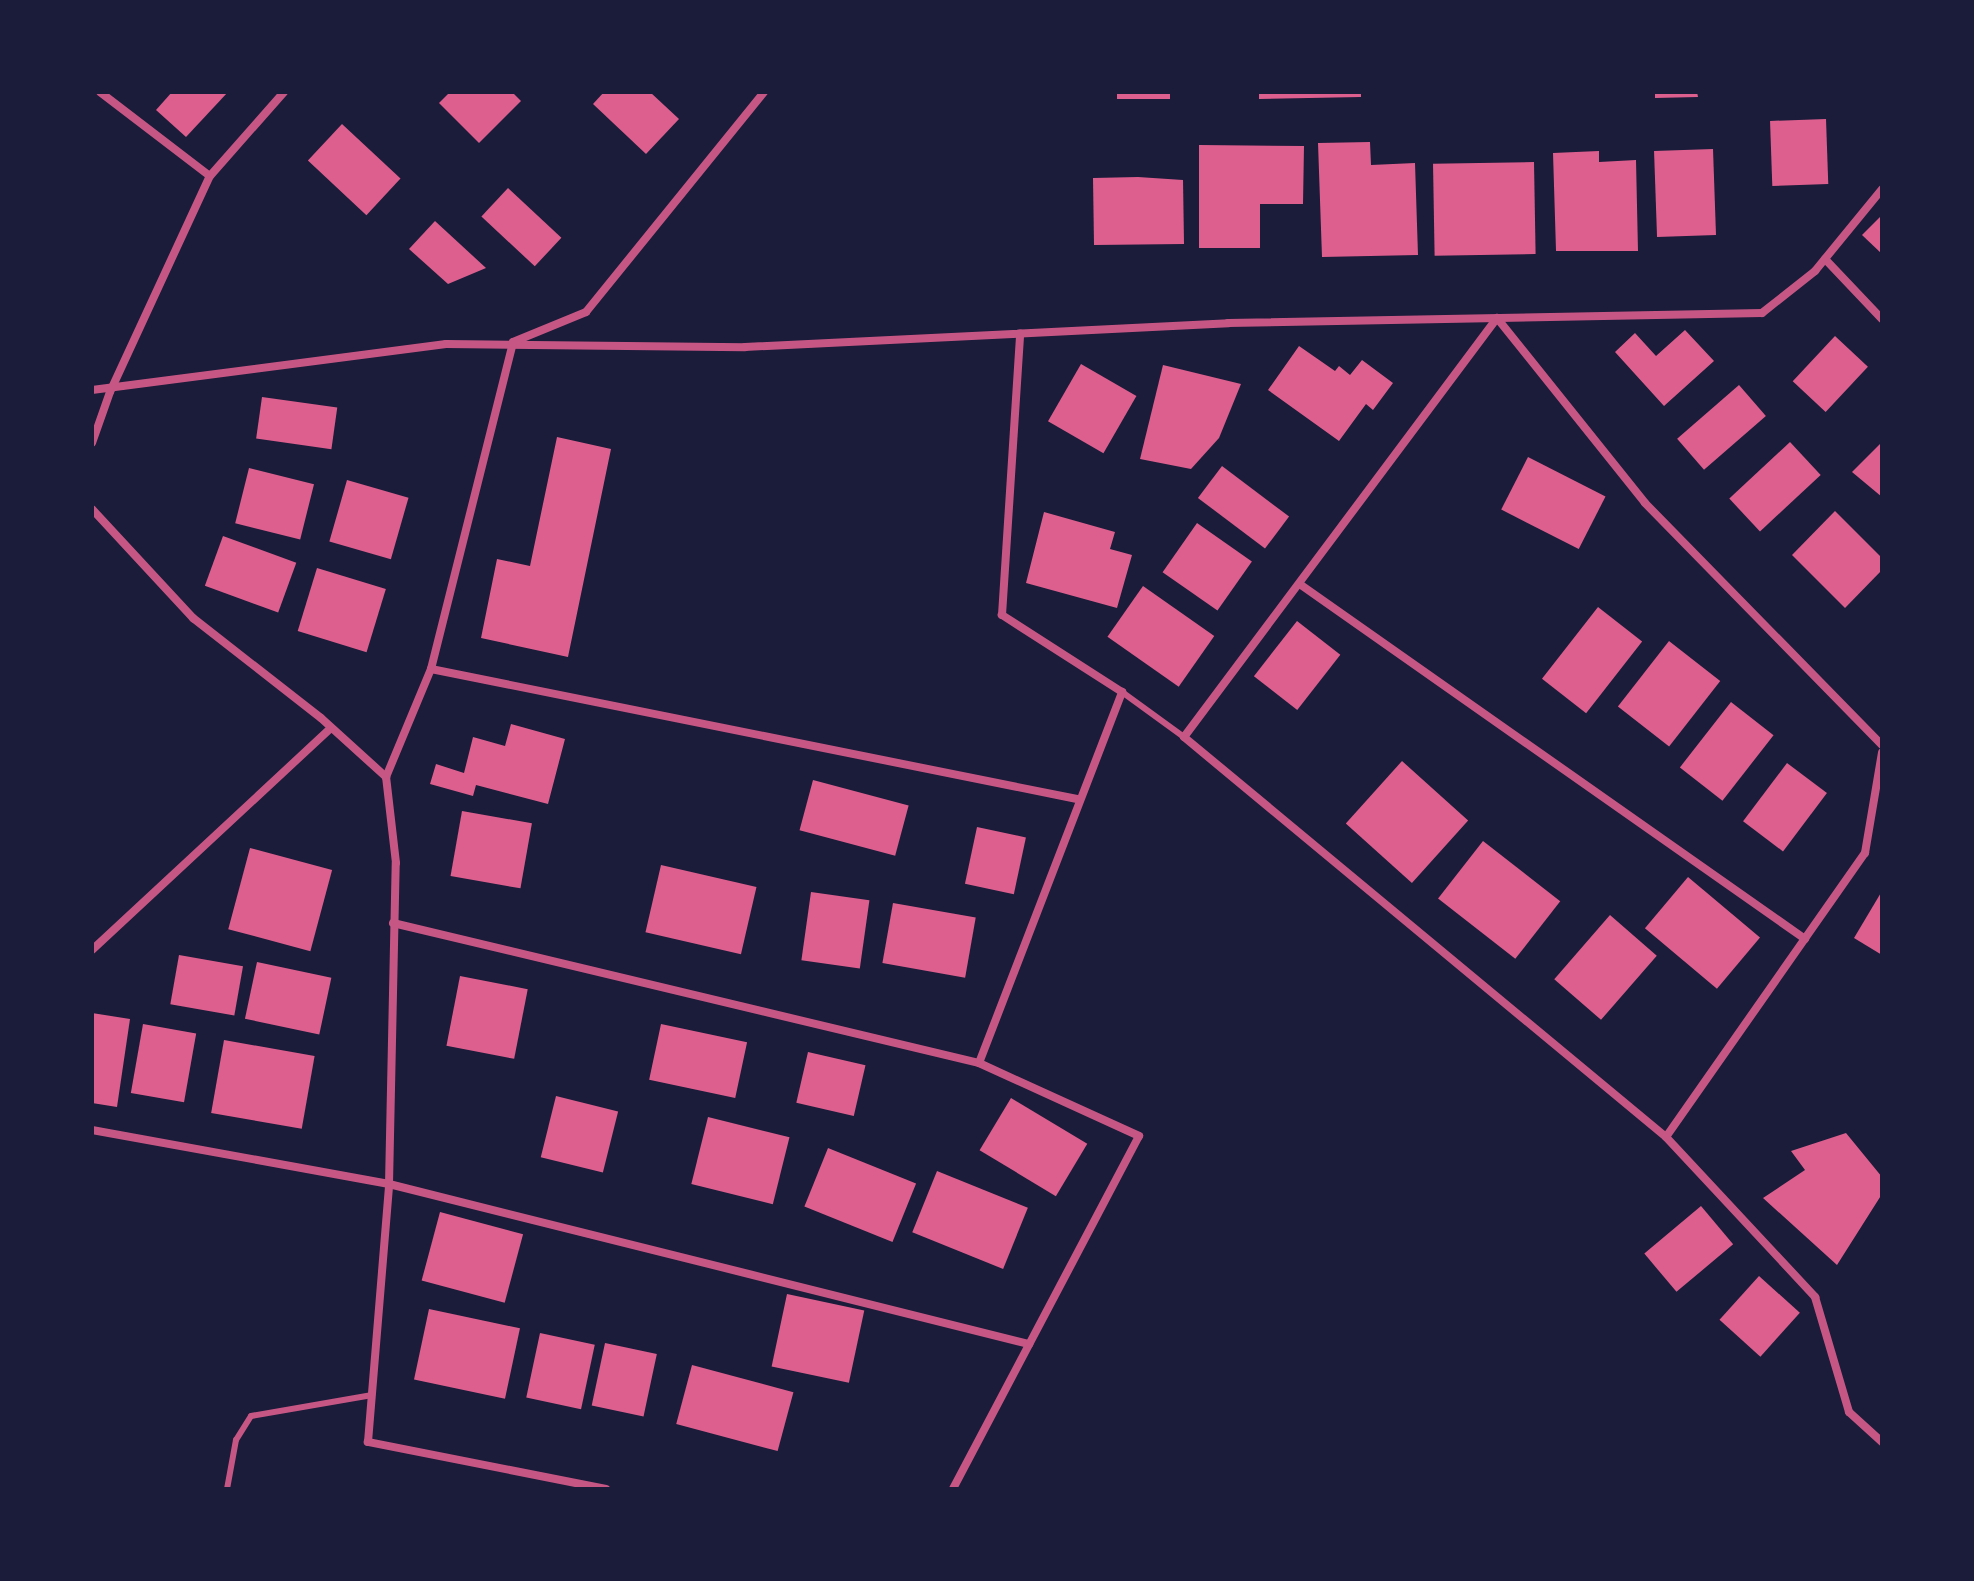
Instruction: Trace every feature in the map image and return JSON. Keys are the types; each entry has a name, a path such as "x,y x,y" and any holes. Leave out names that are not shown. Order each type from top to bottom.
{"street":[{"path":"100,92 210,176"},
{"path":"92,443 110,392 210,176 284,92"},
{"path":"513,342 586,312 764,92"},
{"path":"92,390 110,392 446,344 513,342 745,347 1497,318 1762,313 1825,259 1882,189"},
{"path":"1825,259 1882,319"},
{"path":"1497,318 1301,585 1184,737 1666,1137 1815,1297 1849,1412 1882,1442"},
{"path":"1497,318 1645,503 1882,745"},
{"path":"979,1063 1077,799 1122,692 1002,615 1020,334"},
{"path":"513,342 431,669 386,777 396,863 389,1184 368,1442 606,1489"},
{"path":"92,509 193,618 386,777"},
{"path":"1301,585 1805,939"},
{"path":"431,669 1077,799"},
{"path":"92,950 330,729"},
{"path":"1666,1137 1865,853 1882,752"},
{"path":"393,923 979,1063 1139,1136 953,1489"},
{"path":"92,1130 389,1184 1029,1344"}],"lane":[{"path":"1122,692 1184,737"},
{"path":"227,1489 236,1440 251,1416 372,1395"}],"building":[{"path":"172,92 228,92 186,137 156,110"},
{"path":"450,92 512,92 521,101 479,143 439,103"},
{"path":"604,92 650,92 679,119 646,154 593,104"},
{"path":"1117,92 1170,92 1170,99 1117,99"},
{"path":"1259,92 1361,92 1361,97 1259,99"},
{"path":"1655,92 1697,92 1698,97 1655,98"},
{"path":"1826,119 1828,184 1772,186 1770,121"},
{"path":"342,124 401,179 366,215 308,161"},
{"path":"1370,142 1371,165 1415,163 1418,255 1322,257 1318,143"},
{"path":"1199,145 1304,146 1303,204 1260,204 1260,248 1199,248"},
{"path":"1713,149 1716,235 1657,237 1654,151"},
{"path":"1599,151 1599,162 1636,160 1638,251 1556,251 1553,153"},
{"path":"1534,162 1536,254 1435,256 1433,164"},
{"path":"1093,178 1183,180 1184,244 1094,245"},
{"path":"508,188 561,238 535,266 481,217"},
{"path":"1882,215 1882,254 1862,235"},
{"path":"435,221 486,268 448,284 409,249"},
{"path":"1685,330 1714,361 1664,406 1615,352 1635,333 1656,356"},
{"path":"1835,336 1868,367 1826,412 1793,381"},
{"path":"1299,346 1335,371 1339,366 1350,375 1362,360 1393,383 1373,410 1366,404 1339,441 1268,390"},
{"path":"1081,364 1136,396 1103,453 1048,421"},
{"path":"1163,365 1241,384 1219,438 1191,469 1140,459"},
{"path":"1739,385 1766,416 1704,470 1677,439"},
{"path":"262,397 337,408 331,449 256,439"},
{"path":"557,437 611,449 568,657 481,638 497,559 530,566"},
{"path":"1790,442 1821,475 1760,532 1729,499"},
{"path":"1882,442 1882,497 1852,472"},
{"path":"1528,457 1606,496 1579,549 1501,510"},
{"path":"1222,466 1289,517 1265,548 1198,498"},
{"path":"249,468 314,484 300,540 235,523"},
{"path":"347,480 409,498 391,559 329,542"},
{"path":"1835,511 1882,558 1882,570 1845,608 1792,555"},
{"path":"1044,512 1115,532 1110,549 1132,555 1117,608 1026,583"},
{"path":"1197,523 1252,561 1217,611 1163,572"},
{"path":"223,536 296,563 278,612 205,586"},
{"path":"317,568 386,589 367,652 298,631"},
{"path":"1143,586 1214,636 1179,687 1107,637"},
{"path":"1598,607 1642,641 1586,713 1542,679"},
{"path":"1297,621 1340,655 1297,710 1254,676"},
{"path":"1669,641 1720,681 1669,746 1618,706"},
{"path":"1731,702 1774,735 1722,801 1680,767"},
{"path":"511,724 565,739 548,804 476,785 473,796 430,784 436,764 464,773 473,737 505,746"},
{"path":"1402,761 1468,821 1412,883 1346,823"},
{"path":"1787,763 1827,793 1783,851 1743,821"},
{"path":"813,780 909,806 895,856 800,830"},
{"path":"462,811 532,823 520,888 451,876"},
{"path":"977,827 1026,837 1014,894 965,884"},
{"path":"1483,841 1560,901 1515,959 1438,899"},
{"path":"250,848 332,870 310,951 228,929"},
{"path":"661,865 756,887 741,954 645,932"},
{"path":"1688,877 1760,937 1717,989 1645,928"},
{"path":"1882,891 1882,955 1854,938"},
{"path":"811,892 869,900 860,969 801,960"},
{"path":"893,903 976,918 965,978 882,963"},
{"path":"1610,915 1657,956 1601,1020 1554,979"},
{"path":"179,955 243,966 234,1016 170,1004"},
{"path":"257,962 331,978 319,1035 245,1019"},
{"path":"460,976 528,989 514,1059 446,1046"},
{"path":"92,1013 130,1019 117,1107 92,1103"},
{"path":"143,1024 196,1033 184,1102 131,1093"},
{"path":"661,1024 747,1042 735,1098 649,1080"},
{"path":"224,1040 315,1056 302,1129 211,1113"},
{"path":"808,1052 865,1065 854,1116 796,1103"},
{"path":"556,1096 618,1111 603,1173 541,1157"},
{"path":"1011,1098 1087,1144 1056,1196 980,1150"},
{"path":"708,1117 790,1137 773,1204 691,1184"},
{"path":"1846,1133 1882,1177 1882,1194 1837,1265 1763,1198 1805,1170 1791,1151"},
{"path":"828,1148 916,1184 892,1242 804,1206"},
{"path":"937,1171 1028,1208 1003,1269 912,1232"},
{"path":"1701,1206 1733,1244 1676,1292 1644,1254"},
{"path":"440,1212 523,1234 505,1303 422,1281"},
{"path":"1759,1276 1800,1313 1760,1357 1720,1320"},
{"path":"787,1294 864,1310 849,1383 772,1366"},
{"path":"429,1309 520,1328 505,1399 414,1379"},
{"path":"540,1333 595,1345 581,1409 526,1398"},
{"path":"605,1343 657,1354 644,1417 592,1406"},
{"path":"692,1365 793,1392 778,1451 676,1424"}]}
